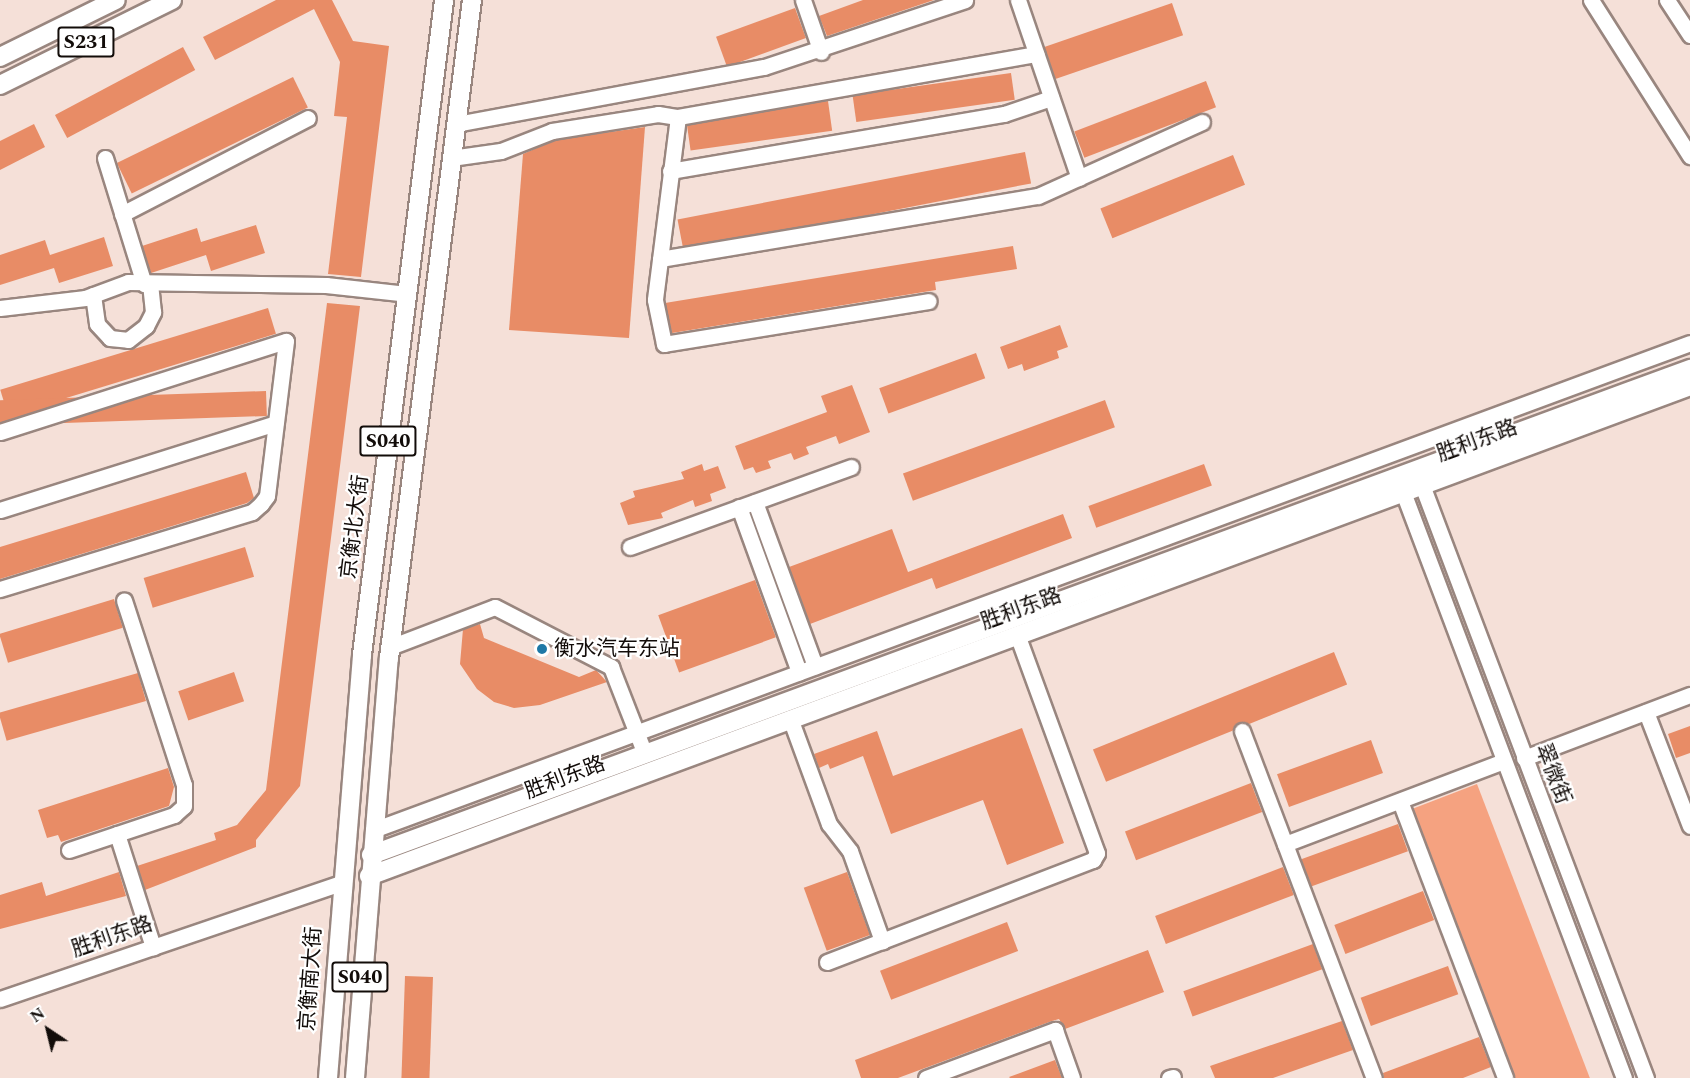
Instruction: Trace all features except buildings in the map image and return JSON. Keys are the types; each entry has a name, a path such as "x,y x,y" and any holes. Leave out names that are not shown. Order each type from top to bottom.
{"main road":[{"name":"S231","path":"0,57 116,0"},
{"name":"S231","path":"0,85 172,0"},
{"name":"京衡北大街","path":"341,883 362,655 444,0"},
{"name":"S040","path":"355,1078 369,876 390,647 472,0"},
{"name":"胜利东路","path":"371,855 1690,369"},
{"name":"胜利东路","path":"369,876 1690,386"},
{"name":"京衡南大街","path":"327,1078 341,883"}],"street":[{"path":"803,0 821,52"},
{"path":"456,124 821,52 965,0"},
{"path":"1018,0 1078,178"},
{"path":"1591,0 1690,156"},
{"path":"1667,0 1690,35"},
{"path":"451,158 501,151 552,131 658,114 678,117 1036,54"},
{"path":"670,171 1005,114 1052,99"},
{"path":"678,117 655,300 661,338 671,347 929,301"},
{"path":"122,214 308,118"},
{"path":"660,259 1038,196 1202,122"},
{"path":"93,295 97,324 110,338 128,340 146,327 153,312 147,284 105,158"},
{"path":"0,308 93,295 128,282 326,285 407,294"},
{"path":"0,432 286,341 267,496 252,512 0,589"},
{"path":"373,830 1690,343"},
{"path":"0,510 276,423"},
{"path":"630,547 852,467"},
{"name":"翠微街","path":"1422,485 1646,1078"},
{"name":"翠微街","path":"1403,492 1624,1078"},
{"path":"755,502 815,666"},
{"path":"739,507 799,672"},
{"path":"69,850 174,815 185,799 124,600"},
{"path":"390,647 495,607 611,667 645,754"},
{"path":"827,962 1082,868 1097,853 1017,634"},
{"path":"1524,758 1690,695"},
{"path":"1647,712 1690,826"},
{"path":"790,718 829,824 849,851 882,941"},
{"path":"1242,731 1374,1078"},
{"path":"1285,844 1504,761"},
{"path":"1400,801 1505,1078"},
{"path":"117,834 153,947"},
{"name":"胜利东路","path":"0,999 341,883"},
{"path":"926,1078 1055,1030 1072,1078"}],"shaded area":[{"path":"1477,784 1590,1078 1514,1078 1411,809"}],"place":[{"name":"衡水汽车东站","path":"542,649"}]}
